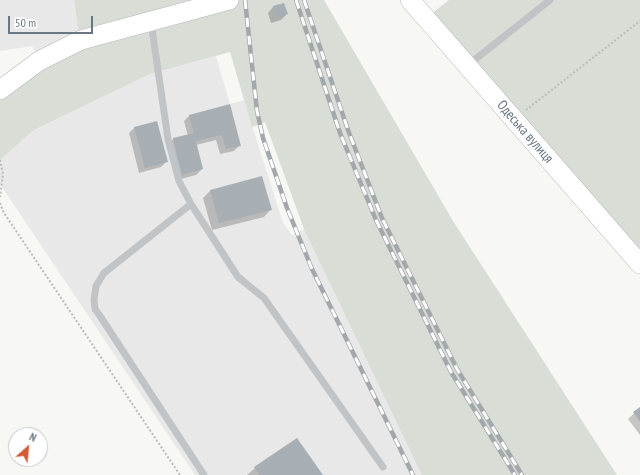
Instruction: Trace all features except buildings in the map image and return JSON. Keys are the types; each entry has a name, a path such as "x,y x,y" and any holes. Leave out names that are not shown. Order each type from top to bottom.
{"street":[{"path":"0,90 19,74 60,49 102,33 229,0"},
{"name":"Одеська вулиця","path":"410,0 640,264"}],"lane":[{"path":"468,65 550,0"},
{"path":"151,20 168,139 179,181 191,204 238,278 264,298 383,466"},
{"path":"191,204 104,272 96,286 94,300 95,309 204,475"}],"path":[{"path":"514,119 640,21"},
{"path":"0,160 3,174 0,197"},
{"path":"0,203 4,213 180,475"}],"shaded area":[{"path":"0,0 74,0 81,40 39,61 32,46 0,51"},
{"path":"74,0 324,0 453,221 617,475 422,475 304,229 265,122 252,127 230,52 150,74 34,130 0,160 0,90 80,40"},
{"path":"449,0 640,0 640,264 426,18"},
{"path":"216,56 230,104 244,100 283,223 292,235 306,228 449,475 195,475 0,184 0,160 34,130 150,74"}],"railway":[{"path":"245,0 257,111 263,138 287,208 312,269 413,475"},
{"path":"296,0 340,133 376,220 451,372 515,475"},
{"path":"304,0 348,130 382,218 457,369 522,475"}]}
